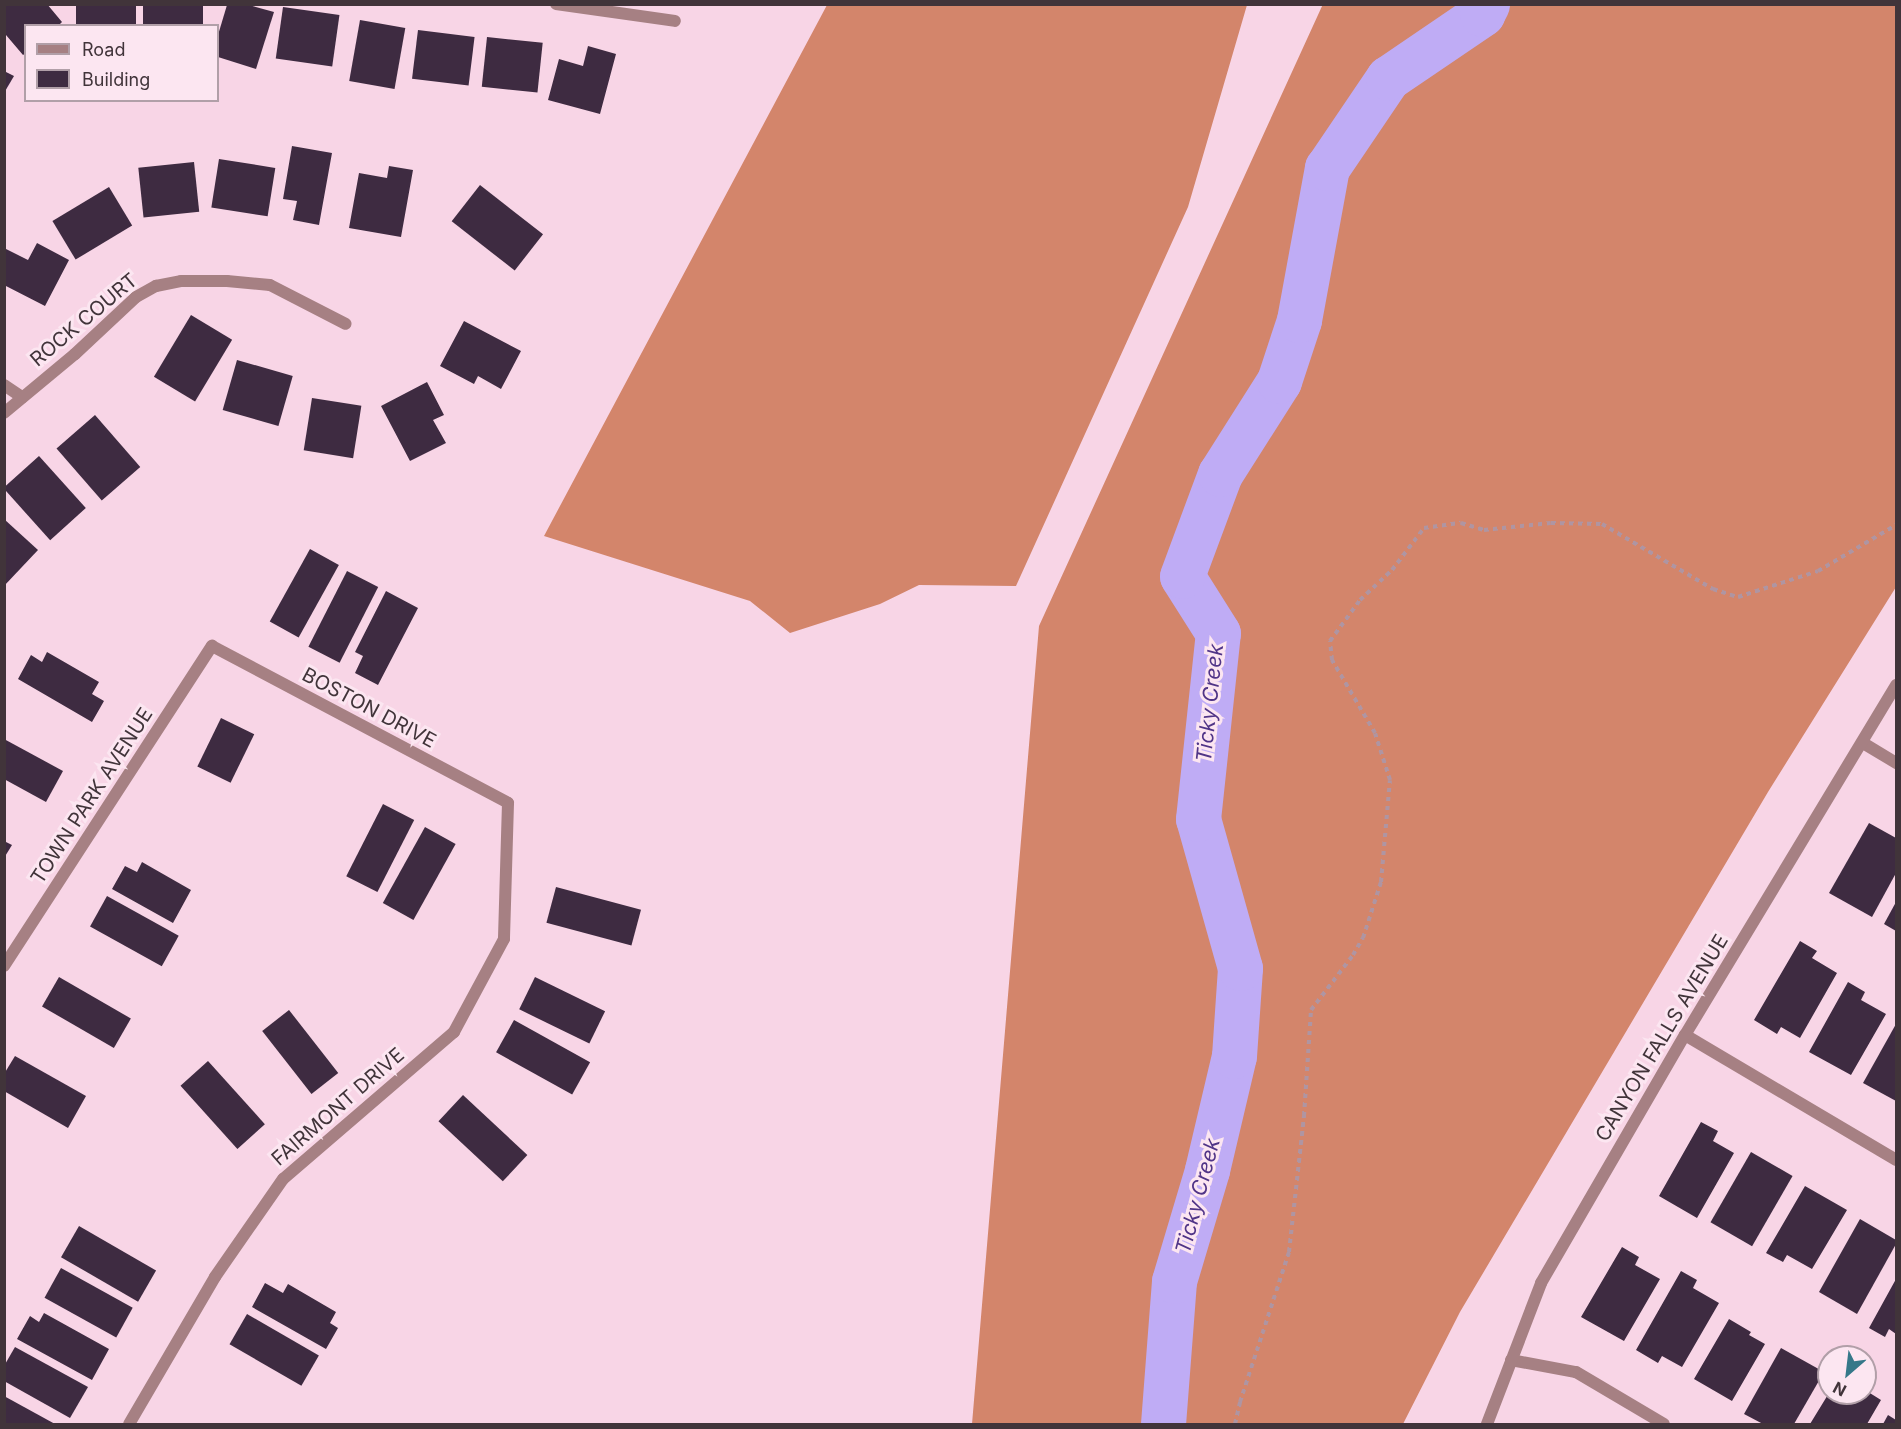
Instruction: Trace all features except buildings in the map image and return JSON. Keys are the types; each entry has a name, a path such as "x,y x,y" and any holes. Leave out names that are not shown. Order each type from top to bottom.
{"street":[{"path":"556,4 675,21"},
{"name":"ROCK COURT","path":"4,413 75,354 136,297 156,286 181,281 227,280 270,285 346,324"},
{"path":"4,385 22,397"},
{"name":"BOSTON DRIVE","path":"212,646 508,803"},
{"name":"TOWN PARK AVENUE","path":"4,966 212,646"},
{"name":"CANYON FALLS AVENUE","path":"1487,1425 1541,1283 1685,1035 1896,685"},
{"path":"1863,743 1896,763"},
{"name":"FAIRMONT DRIVE","path":"129,1425 215,1277 283,1179 454,1032 504,939 508,803"},
{"path":"1685,1035 1896,1160"},
{"path":"1511,1360 1576,1372 1664,1425"}],"path":[{"path":"1235,1425 1240,1402 1288,1252 1304,1116 1311,1010 1353,955 1363,938 1381,882 1390,780 1375,733 1332,660 1330,641 1360,600 1392,570 1424,528 1461,523 1484,530 1551,524 1602,524 1713,589 1738,597 1818,571 1896,525"}],"shaded area":[{"path":"1323,4 1896,5 1896,587 1768,792 1460,1312 1403,1424 972,1424 1039,626"},
{"path":"827,5 1247,5 1188,207 1016,586 919,585 880,604 790,633 750,601 544,536"}],"waterway":[{"name":"Ticky Creek","path":"1163,1424 1174,1281 1207,1170 1234,1056 1240,968 1198,819 1218,633 1182,576 1220,474 1279,381 1299,320 1327,168 1388,78 1482,14 1487,4"}]}
